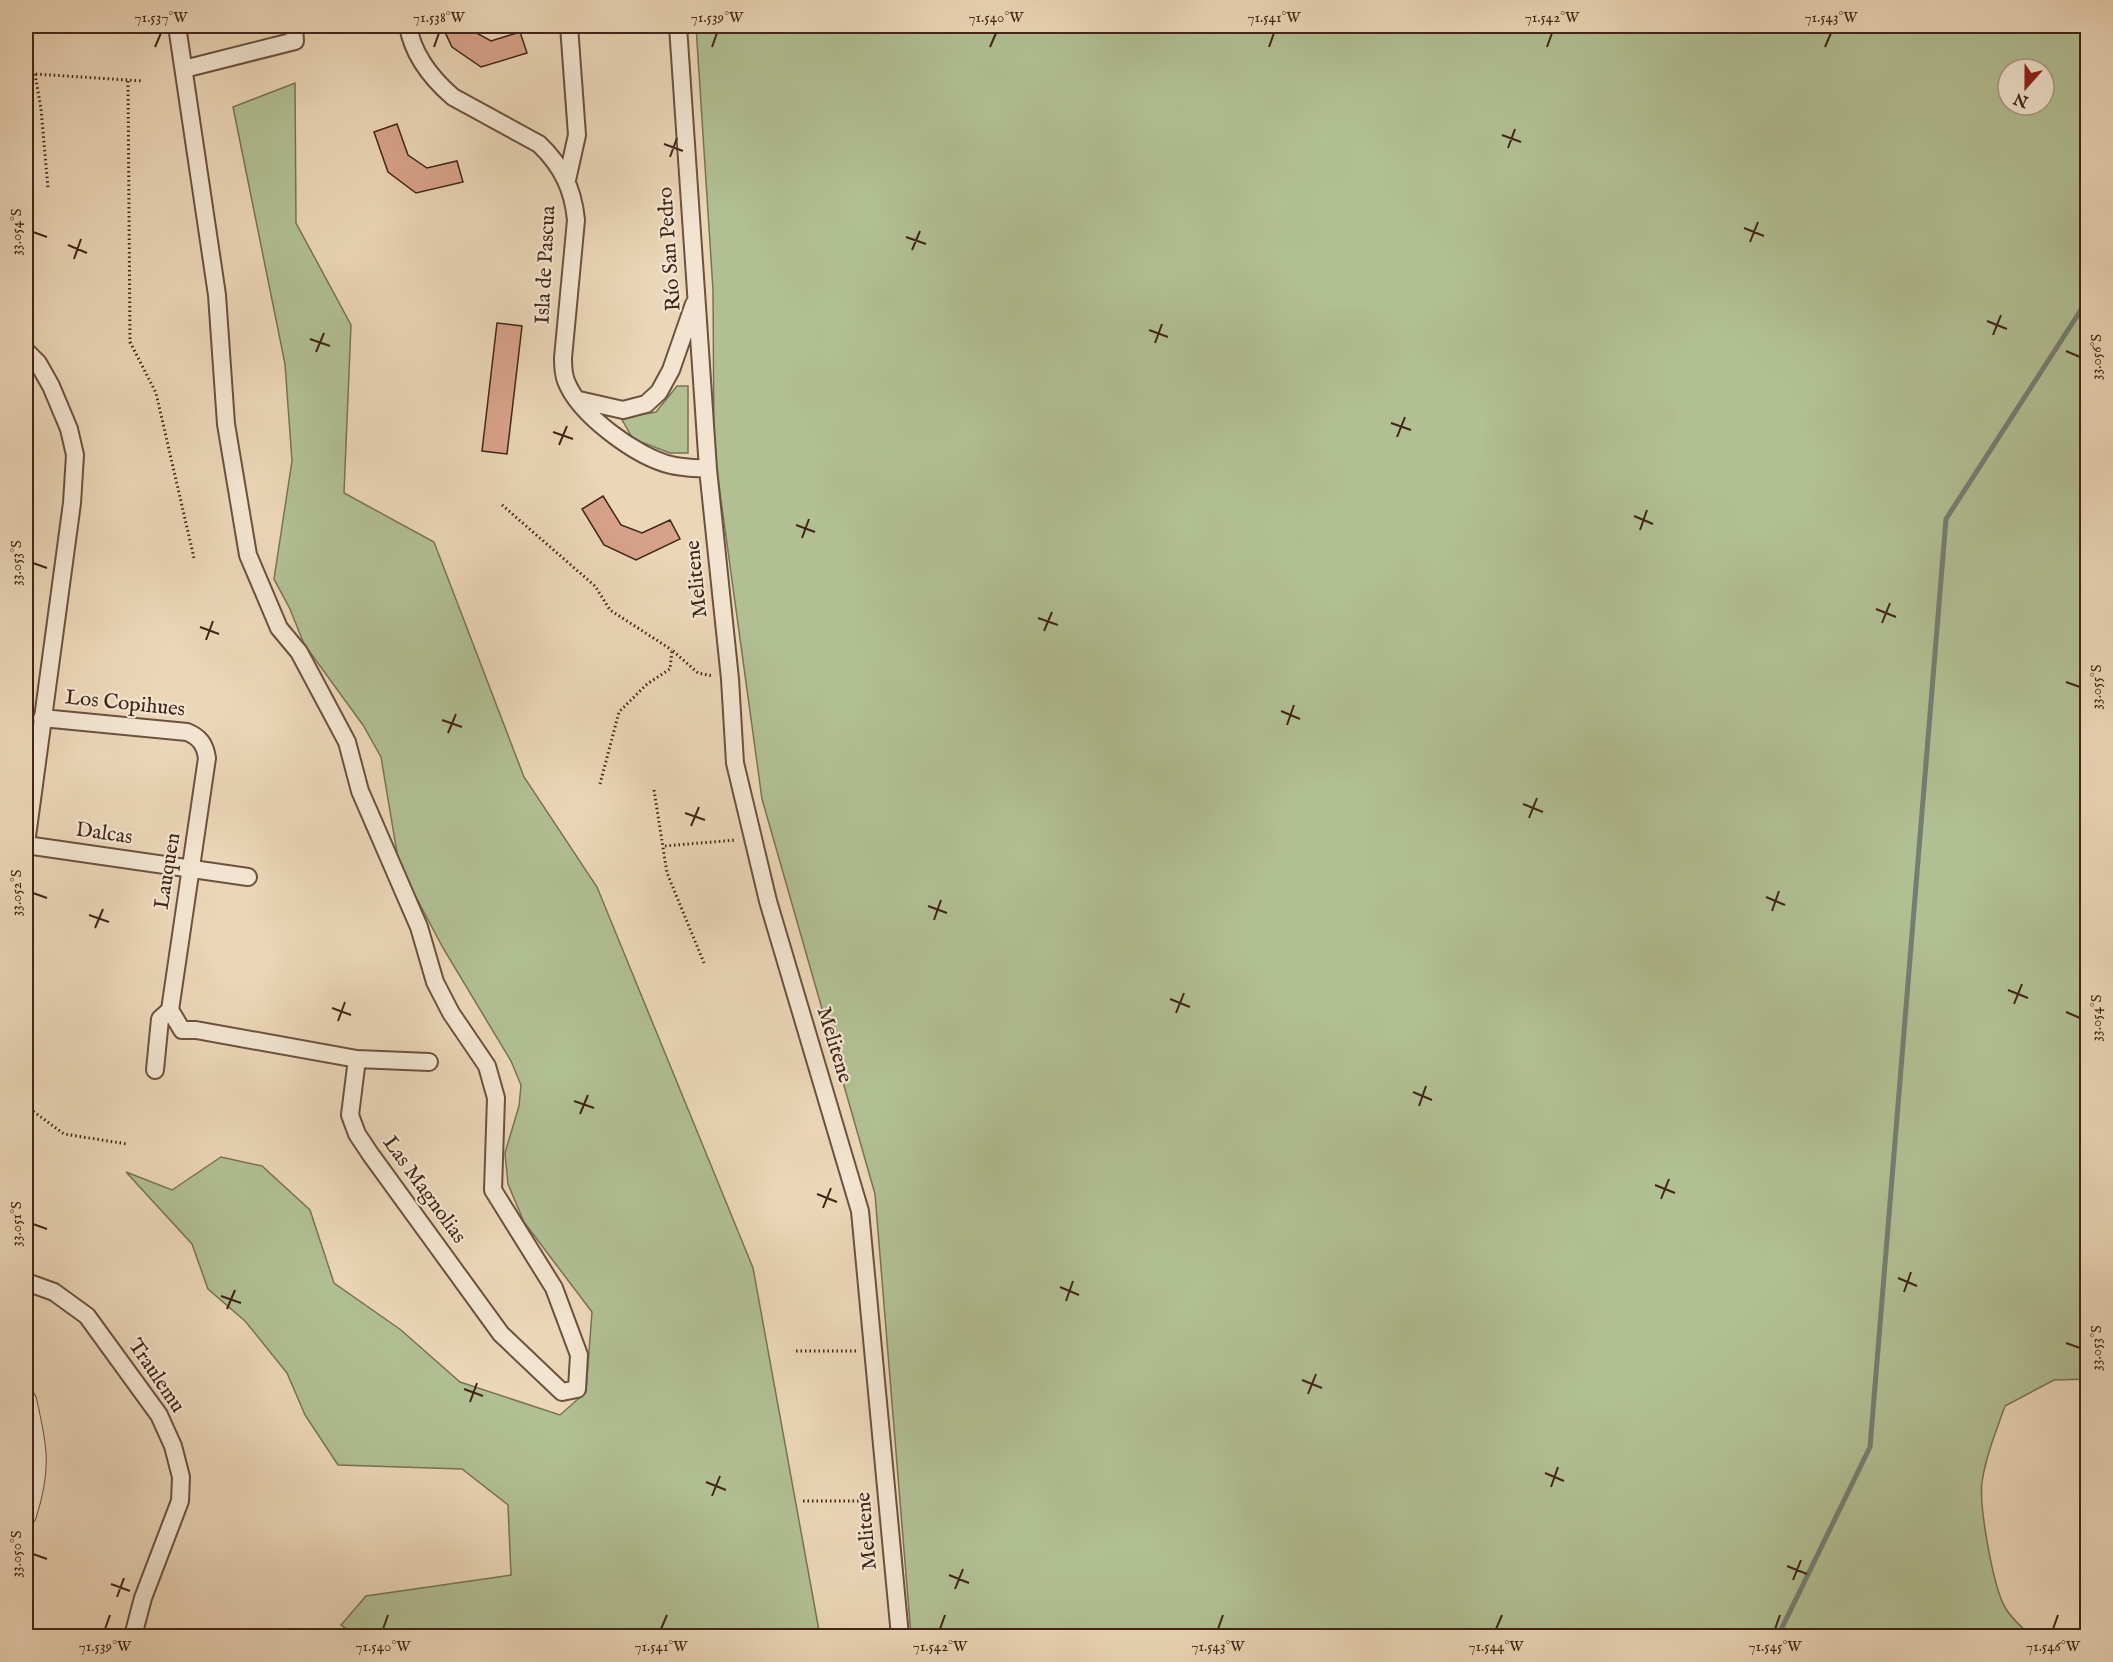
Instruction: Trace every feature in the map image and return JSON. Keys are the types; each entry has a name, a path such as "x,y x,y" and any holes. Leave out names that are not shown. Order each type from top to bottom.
{"street":[{"path":"177,26 184,69 295,41 294,26"},
{"name":"Isla de Pascua","path":"408,26 421,60 441,86 453,96 539,144 550,154 567,180 576,220 563,369 571,391 596,421 640,454 671,465 708,469"},
{"path":"567,180 577,135 568,26"},
{"name":"Río San Pedro","path":"678,26 708,469"},
{"name":"Las Magnolias","path":"184,69 217,295 226,424 248,555 279,628 299,652 347,742 360,791 419,927 435,982 451,1013 487,1066 496,1098 493,1190 554,1288 579,1355 577,1389 562,1392 501,1334 357,1134 350,1115 357,1059"},
{"path":"579,400 623,410 646,404 659,392 672,370 696,297"},
{"path":"26,351 38,363 51,386 69,429 75,454 72,503 26,844"},
{"name":"Melitene","path":"708,469 730,679 735,763 768,901 860,1211 900,1636"},
{"name":"Los Copihues","path":"42,718 188,732 200,740"},
{"name":"Lauquen","path":"155,1070 160,1019 170,1010 192,869 207,758 200,740"},
{"name":"Dalcas","path":"26,844 248,877"},
{"path":"170,1010 182,1030 196,1030 357,1059 429,1062"},
{"name":"Traulemu","path":"26,1285 32,1284 54,1292 87,1317 159,1415 173,1446 181,1477 180,1502 143,1598 133,1636"},
{"path":"26,1400 35,1439 37,1471 26,1515"}],"path":[{"path":"26,65 35,74 48,188"},
{"path":"35,74 143,81"},
{"path":"128,81 130,342 156,393 194,558"},
{"path":"502,505 595,586 610,610 672,650 698,673 730,679"},
{"path":"600,784 619,712 647,684 670,669 672,650"},
{"path":"654,790 667,873 704,963"},
{"path":"664,846 753,839"},
{"path":"26,1106 64,1134 126,1144"},
{"path":"796,1351 873,1351"},
{"path":"803,1501 886,1501"}],"green space":[{"path":"696,26 2087,26 2087,1379 2054,1380 2005,1406 1982,1482 1985,1527 1996,1584 2006,1609 2031,1636 911,1636 875,1194 762,799 714,449 713,290"},
{"path":"295,83 296,223 351,325 344,493 434,542 524,777 597,887 753,1268 820,1636 357,1636 341,1625 366,1596 511,1575 508,1505 462,1469 338,1465 305,1415 287,1373 245,1321 208,1289 192,1244 126,1172 172,1190 221,1157 262,1166 310,1210 334,1283 401,1330 460,1382 560,1415 586,1392 592,1312 524,1222 508,1184 505,1153 519,1106 521,1085 511,1061 443,948 399,865 381,757 363,725 304,644 290,609 274,579 292,461 285,364 233,107"},
{"path":"677,386 688,386 688,453 670,453 633,439 621,418 656,412"}],"building":[{"path":"442,26 469,26 471,30 491,41 520,32 527,53 481,67 452,47"},
{"path":"397,124 408,155 427,168 457,161 463,182 416,193 388,172 374,132"},
{"path":"497,323 522,326 507,454 482,451"},
{"path":"603,496 621,525 642,533 670,520 680,539 636,560 604,545 582,509"}],"waterway":[{"path":"1778,1636 1870,1447 1946,519 2088,299"}]}
